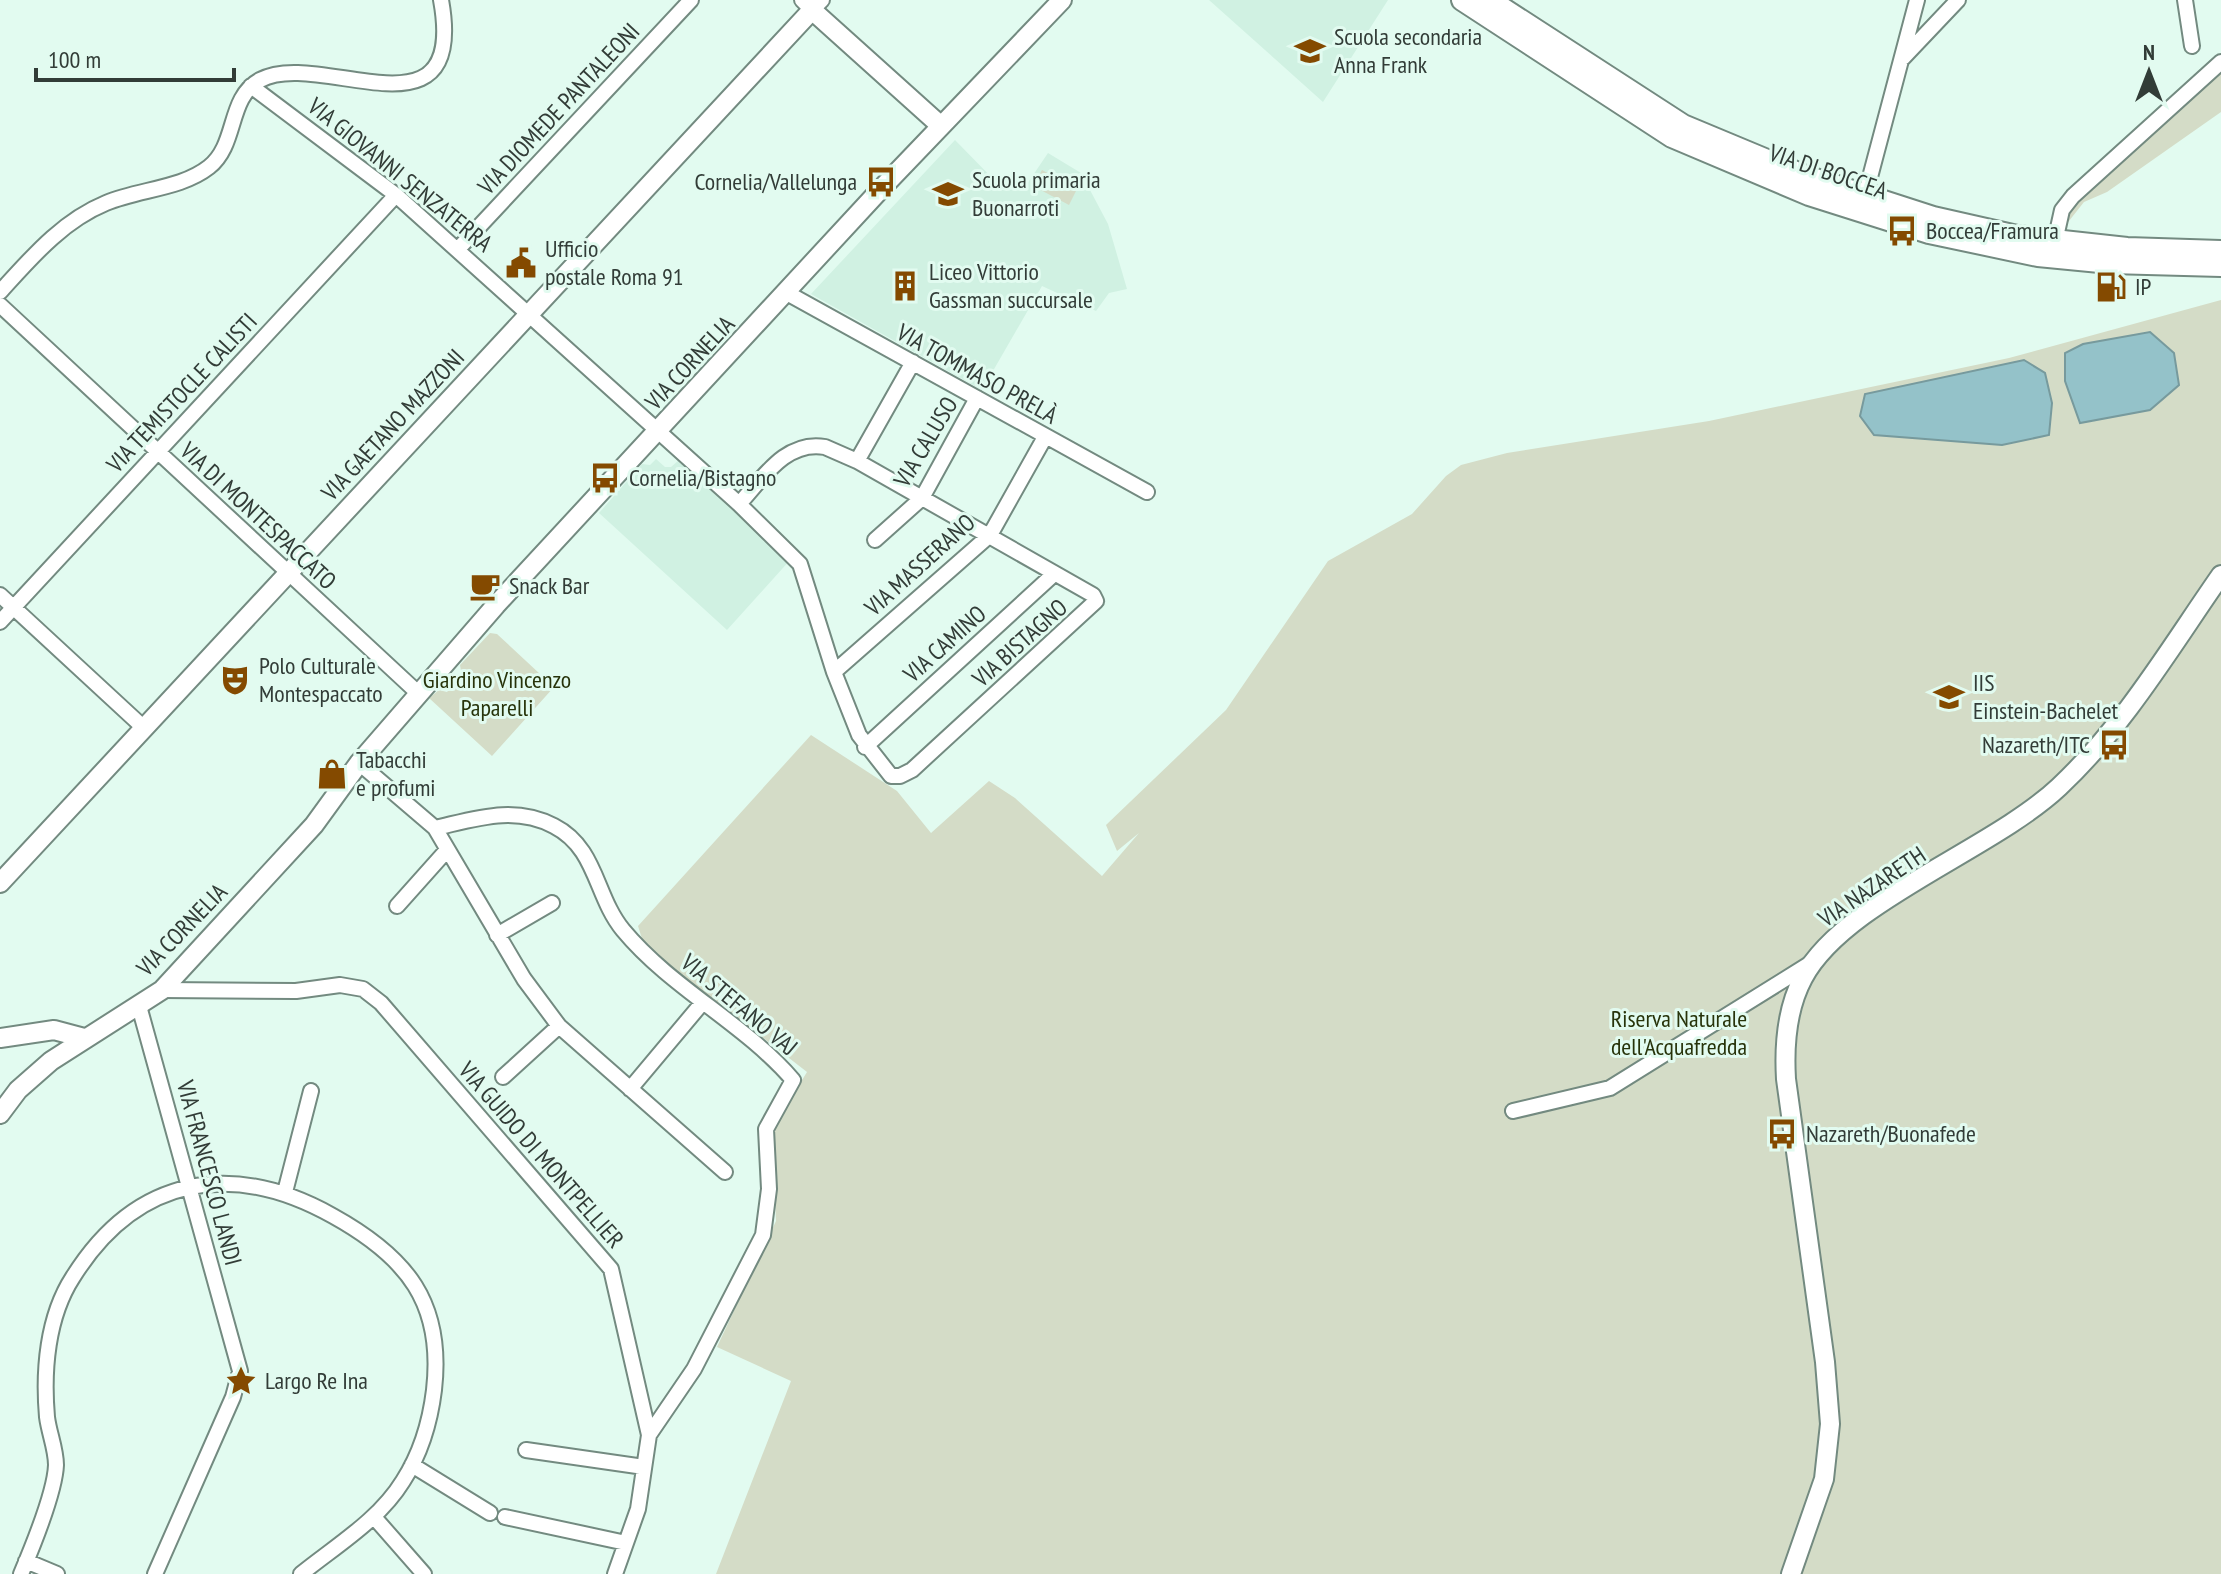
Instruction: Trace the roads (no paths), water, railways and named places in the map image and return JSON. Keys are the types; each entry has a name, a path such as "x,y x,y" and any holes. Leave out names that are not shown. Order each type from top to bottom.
{"main road":[{"name":"VIA DI BOCCEA","path":"1462,0 1534,44 1646,121 1701,152 1809,195 1904,226 2053,250 2221,266"},
{"name":"VIA DI BOCCEA","path":"1490,0 1701,134 1781,167 1865,196 2053,250 2221,251"}],"street":[{"path":"0,292 47,243 83,214 107,202 191,177 212,164 227,142 241,99 251,86 271,75 293,72 383,85 417,80 432,67 441,49 444,25 441,0"},
{"name":"VIA DIOMEDE PANTALEONI","path":"459,248 691,0"},
{"name":"VIA CORNELIA","path":"0,1114 23,1085 84,1038 162,990 314,825 359,763 418,693 941,126 1062,0"},
{"path":"1865,196 1917,0"},
{"path":"1903,58 1958,0"},
{"path":"2185,0 2192,46"},
{"path":"812,3 941,126"},
{"name":"VIA GAETANO MAZZONI","path":"0,883 531,313 812,3"},
{"path":"2053,250 2062,210 2073,196 2221,62"},
{"name":"VIA GIOVANNI SENZATERRA","path":"251,86 396,195 660,430"},
{"name":"VIA TEMISTOCLE CALISTI","path":"0,622 396,195"},
{"name":"VIA TOMMASO PRELÀ","path":"787,293 1147,492"},
{"name":"VIA DI MONTESPACCATO","path":"0,305 418,693"},
{"path":"857,461 913,362"},
{"name":"VIA CALUSO","path":"875,540 922,498 977,398"},
{"name":"VIA BISTAGNO","path":"660,430 800,564 834,672 865,747 891,776 907,774 1094,605 1095,596 857,461 825,447 800,447 780,460 739,504"},
{"name":"VIA MASSERANO","path":"834,672 990,535 1045,437"},
{"name":"VIA CAMINO","path":"865,747 1054,574"},
{"name":"VIA NAZARETH","path":"1791,1574 1824,1479 1830,1424 1825,1362 1785,1065 1787,1032 1796,996 1814,961 1857,921 2002,831 2061,785 2133,705 2221,575"},
{"path":"0,595 144,728"},
{"path":"359,763 435,828 497,935 559,1026 725,1172"},
{"name":"VIA STEFANO VAJ","path":"435,828 510,814 536,818 568,834 584,850 622,929 669,977 703,1002 794,1083 767,1127 768,1204 758,1248 694,1369 649,1435"},
{"path":"397,906 447,850"},
{"path":"497,935 552,903"},
{"path":"1513,1111 1610,1088 1814,961"},
{"name":"VIA GUIDO DI MONTPELLIER","path":"162,990 296,991 340,985 363,989 381,1003 609,1265 649,1435 638,1509 615,1574"},
{"path":"630,1089 703,1002"},
{"name":"VIA FRANCESCO LANDI","path":"139,1006 235,1351 239,1381 155,1574"},
{"path":"503,1077 559,1026"},
{"path":"0,1038 54,1030 84,1038"},
{"path":"285,1192 311,1091"},
{"path":"57,1574 24,1567 55,1473 47,1420 46,1375 51,1338 63,1296 86,1259 115,1227 147,1205 190,1186 229,1182 285,1192 379,1245 407,1274 423,1297 432,1322 435,1379 427,1433 412,1465 398,1489 374,1517 306,1573"},
{"path":"526,1450 644,1467"},
{"path":"412,1465 490,1513"},
{"path":"374,1517 424,1574"},
{"path":"505,1517 626,1543"}],"water":[{"path":"2150,332 2174,353 2179,385 2150,410 2080,423 2065,381 2065,353 2083,344"},
{"path":"2024,360 2045,373 2052,403 2049,435 2002,445 1874,435 1860,416 1865,394"}],"place":[{"name":"Scuola secondaria Anna Frank","path":"1310,51"},
{"name":"Cornelia/Vallelunga","path":"881,182"},
{"name":"Scuola primaria Buonarroti","path":"948,194"},
{"name":"Boccea/Framura","path":"1902,231"},
{"name":"Ufficio postale Roma 91","path":"521,263"},
{"name":"Liceo Vittorio Gassman succursale","path":"905,286"},
{"name":"IP","path":"2111,287"},
{"name":"Cornelia/Bistagno","path":"605,478"},
{"name":"Snack Bar","path":"485,586"},
{"name":"Polo Culturale Montespaccato","path":"235,680"},
{"name":"IIS Einstein-Bachelet","path":"1949,697"},
{"name":"Nazareth/ITC","path":"2114,745"},
{"name":"Tabacchi e profumi","path":"332,774"},
{"name":"Nazareth/Buonafede","path":"1782,1134"},
{"name":"Largo Re Ina","path":"241,1381"}],"park label":[{"name":"Giardino Vincenzo Paparelli","path":"497,694"},
{"name":"Riserva Naturale dell'Acquafredda","path":"1679,1033"}]}
